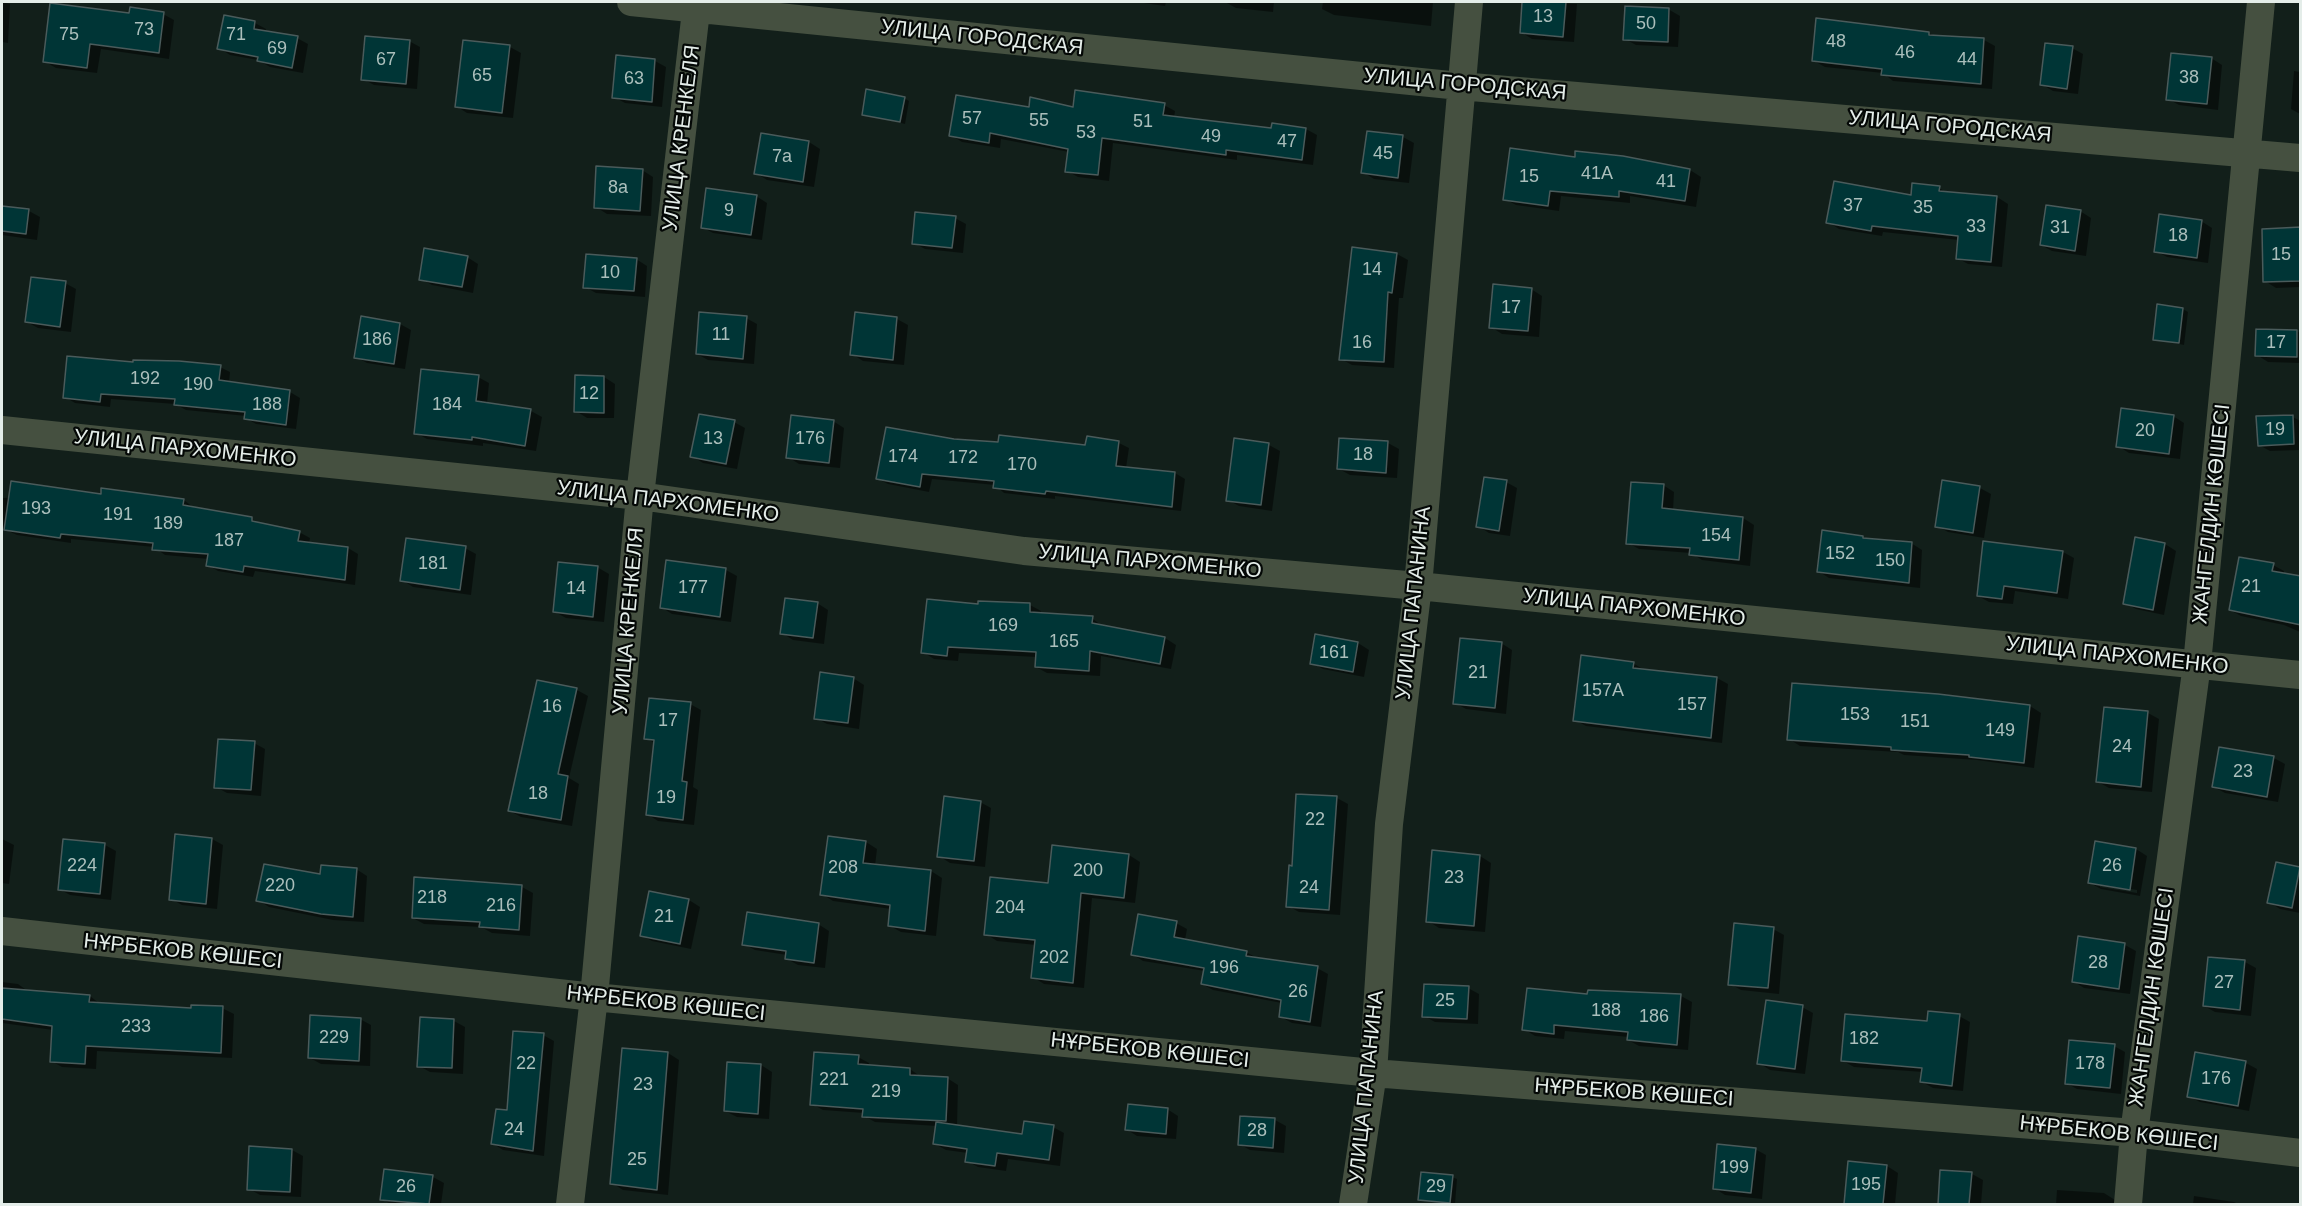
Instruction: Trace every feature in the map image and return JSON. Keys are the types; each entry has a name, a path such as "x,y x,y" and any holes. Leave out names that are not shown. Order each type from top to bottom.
{"street":[{"name":"УЛИЦА ГОРОДСКАЯ","path":"632,2 697,6 1460,86 2301,158"},
{"name":"УЛИЦА ПАПАНИНА","path":"1353,1204 1373,1073 1389,824 1418,586 1469,2"},
{"name":"ЖАНГЕЛДИН КӨШЕСІ","path":"2128,1204 2134,1133 2197,664 2261,2"},
{"name":"УЛИЦА КРЕНКЕЛЯ","path":"570,1204 594,997 640,496 697,6"},
{"name":"УЛИЦА ПАРХОМЕНКО","path":"2,430 640,496 1024,551 1418,586 2301,675"},
{"name":"НҰРБЕКОВ КӨШЕСІ","path":"2,931 594,997 1373,1073 2134,1133 2301,1153"}],"building":[{"path":"1522,2 1566,2 1563,37 1520,33"},
{"path":"50,3 129,13 130,7 164,12 159,53 90,44 87,68 43,62"},
{"path":"1625,6 1669,8 1668,42 1623,40"},
{"path":"224,15 255,21 254,29 298,36 292,68 257,61 258,57 217,49"},
{"path":"1816,18 1929,32 1929,35 1984,38 1981,84 1881,75 1882,69 1812,61"},
{"path":"365,36 410,40 406,84 361,80"},
{"path":"463,40 510,45 502,113 455,107"},
{"path":"2045,43 2073,46 2067,89 2040,85"},
{"path":"2171,53 2212,57 2207,104 2166,100"},
{"path":"616,55 655,59 652,102 612,98"},
{"path":"866,89 905,97 900,122 862,115"},
{"path":"1075,90 1165,103 1163,115 1271,128 1272,123 1306,128 1302,160 1226,150 1226,155 1102,138 1098,175 1065,172 1068,149 990,133 989,143 949,136 956,95 1029,107 1030,97 1073,107"},
{"path":"1367,131 1403,135 1398,178 1361,173"},
{"path":"761,133 809,141 803,182 754,174"},
{"path":"1510,148 1575,157 1575,151 1623,156 1690,169 1685,201 1619,191 1619,197 1550,191 1548,206 1503,200"},
{"path":"596,166 643,169 640,211 594,208"},
{"path":"1834,181 1911,195 1912,183 1940,186 1939,191 1997,196 1991,262 1956,259 1958,236 1872,226 1871,231 1826,223"},
{"path":"706,188 757,195 751,235 701,228"},
{"path":"2046,205 2081,210 2075,251 2040,245"},
{"path":"2,206 29,209 26,234 2,231"},
{"path":"915,212 956,216 952,248 912,244"},
{"path":"2159,214 2202,220 2197,258 2154,252"},
{"path":"2301,227 2301,281 2263,282 2262,229"},
{"path":"1352,247 1397,253 1392,293 1388,292 1384,362 1339,360"},
{"path":"424,248 468,256 462,287 419,280"},
{"path":"586,254 637,258 634,291 583,288"},
{"path":"31,277 66,281 60,327 25,322"},
{"path":"1493,284 1532,288 1528,331 1489,328"},
{"path":"2157,304 2183,308 2179,343 2153,340"},
{"path":"699,312 747,316 743,359 696,354"},
{"path":"855,312 897,317 893,360 850,355"},
{"path":"361,316 400,323 394,364 354,358"},
{"path":"2256,329 2297,330 2297,357 2255,356"},
{"path":"67,356 133,362 133,360 179,361 221,365 219,380 290,390 286,425 244,419 245,412 174,405 175,399 101,394 100,402 63,398"},
{"path":"421,369 479,375 476,401 531,409 525,446 472,437 472,440 414,434"},
{"path":"575,375 604,376 604,413 574,412"},
{"path":"2121,408 2174,415 2169,454 2116,447"},
{"path":"699,414 735,420 726,464 690,457"},
{"path":"791,415 834,420 829,463 786,458"},
{"path":"2293,415 2294,444 2258,446 2256,416"},
{"path":"886,427 954,439 998,442 999,435 1085,445 1087,436 1119,441 1116,466 1175,472 1172,507 1046,491 1045,494 993,488 994,481 922,474 920,487 876,479"},
{"path":"1234,438 1269,443 1261,505 1226,501"},
{"path":"1339,438 1388,441 1386,473 1337,469"},
{"path":"1484,477 1507,480 1499,531 1476,527"},
{"path":"1942,480 1980,486 1973,533 1935,527"},
{"path":"11,481 101,494 101,488 184,499 183,505 252,517 252,521 300,531 298,541 348,547 345,580 244,566 243,572 206,566 208,554 152,550 153,543 61,534 60,538 4,530"},
{"path":"1631,482 1664,484 1662,508 1743,517 1739,560 1689,555 1690,548 1626,544"},
{"path":"1822,530 1863,536 1863,538 1912,542 1909,583 1817,572"},
{"path":"2135,537 2165,543 2153,610 2123,604"},
{"path":"406,538 466,546 460,590 400,581"},
{"path":"1983,541 2063,551 2057,593 2004,586 2002,599 1977,596"},
{"path":"2239,557 2274,563 2272,571 2301,576 2301,625 2229,610"},
{"path":"666,560 726,568 720,617 660,608"},
{"path":"558,562 598,566 593,617 553,612"},
{"path":"785,598 818,602 813,638 780,634"},
{"path":"927,599 978,604 978,601 1030,603 1030,612 1093,616 1092,623 1165,637 1160,664 1090,651 1089,671 1035,667 1036,652 948,647 947,656 921,653"},
{"path":"1315,634 1358,642 1353,672 1310,664"},
{"path":"1460,638 1502,642 1495,708 1453,704"},
{"path":"1581,655 1634,662 1633,668 1717,677 1711,738 1573,721"},
{"path":"820,672 854,677 848,723 814,719"},
{"path":"537,680 577,688 558,774 568,776 561,820 508,811"},
{"path":"1792,683 1938,694 2030,705 2024,763 1969,757 1969,755 1891,750 1891,747 1787,740"},
{"path":"649,698 691,702 682,781 687,782 683,820 646,815 654,740 644,739"},
{"path":"2104,707 2148,711 2141,787 2096,782"},
{"path":"218,739 255,741 251,790 214,788"},
{"path":"2219,747 2274,756 2267,797 2212,787"},
{"path":"1296,794 1337,796 1329,910 1286,907 1289,865 1292,866"},
{"path":"944,796 981,801 974,861 937,857"},
{"path":"175,834 212,838 206,904 169,900"},
{"path":"828,836 866,841 863,863 931,870 925,931 888,926 890,905 820,895"},
{"path":"63,839 105,843 100,894 58,890"},
{"path":"2095,841 2136,848 2130,890 2088,883"},
{"path":"1052,845 1129,854 1124,898 1081,893 1073,983 1031,978 1035,940 984,935 990,877 1048,883"},
{"path":"1432,850 1480,855 1474,926 1426,922"},
{"path":"2276,862 2300,867 2292,908 2267,903"},
{"path":"264,864 320,874 321,865 357,868 353,917 321,914 256,901"},
{"path":"414,877 522,885 519,930 479,927 480,922 412,918"},
{"path":"649,891 689,899 680,944 640,936"},
{"path":"747,912 819,923 814,963 785,959 786,951 742,945"},
{"path":"1138,914 1177,921 1174,937 1247,951 1246,956 1318,966 1310,1022 1279,1017 1281,1000 1201,984 1204,968 1131,955"},
{"path":"1734,923 1774,927 1768,988 1728,985"},
{"path":"2078,936 2125,943 2119,989 2072,982"},
{"path":"2208,957 2245,960 2240,1010 2203,1006"},
{"path":"1424,984 1469,986 1467,1019 1422,1017"},
{"path":"2,988 90,995 89,1002 191,1008 191,1005 223,1006 221,1053 86,1046 85,1064 50,1062 52,1026 2,1019"},
{"path":"1527,988 1587,994 1588,990 1681,994 1677,1045 1627,1040 1628,1032 1554,1025 1554,1034 1522,1030"},
{"path":"1766,1000 1803,1005 1795,1069 1757,1064"},
{"path":"1928,1011 1960,1014 1952,1086 1920,1082 1922,1068 1841,1061 1845,1014 1927,1021"},
{"path":"310,1015 361,1018 359,1061 308,1058"},
{"path":"420,1017 454,1019 452,1068 417,1067"},
{"path":"513,1031 544,1033 533,1151 491,1144 496,1109 507,1110"},
{"path":"2069,1040 2115,1044 2110,1088 2065,1084"},
{"path":"622,1048 668,1052 657,1190 610,1184"},
{"path":"814,1052 859,1055 858,1064 910,1068 910,1075 948,1077 946,1121 862,1117 863,1109 810,1105"},
{"path":"2195,1052 2246,1061 2238,1106 2187,1097"},
{"path":"727,1062 761,1064 758,1114 724,1111"},
{"path":"1128,1104 1168,1108 1166,1134 1125,1130"},
{"path":"1240,1116 1275,1118 1273,1148 1238,1145"},
{"path":"1024,1121 1054,1125 1049,1160 997,1153 995,1166 965,1162 967,1149 933,1144 936,1122 1022,1134"},
{"path":"1717,1144 1756,1148 1751,1193 1713,1189"},
{"path":"249,1146 292,1149 290,1192 247,1190"},
{"path":"1848,1161 1887,1165 1883,1204 1844,1204"},
{"path":"384,1169 433,1175 429,1204 380,1200"},
{"path":"1940,1170 1972,1172 1969,1204 1938,1204"},
{"path":"1421,1172 1453,1175 1450,1203 1418,1200"}]}
